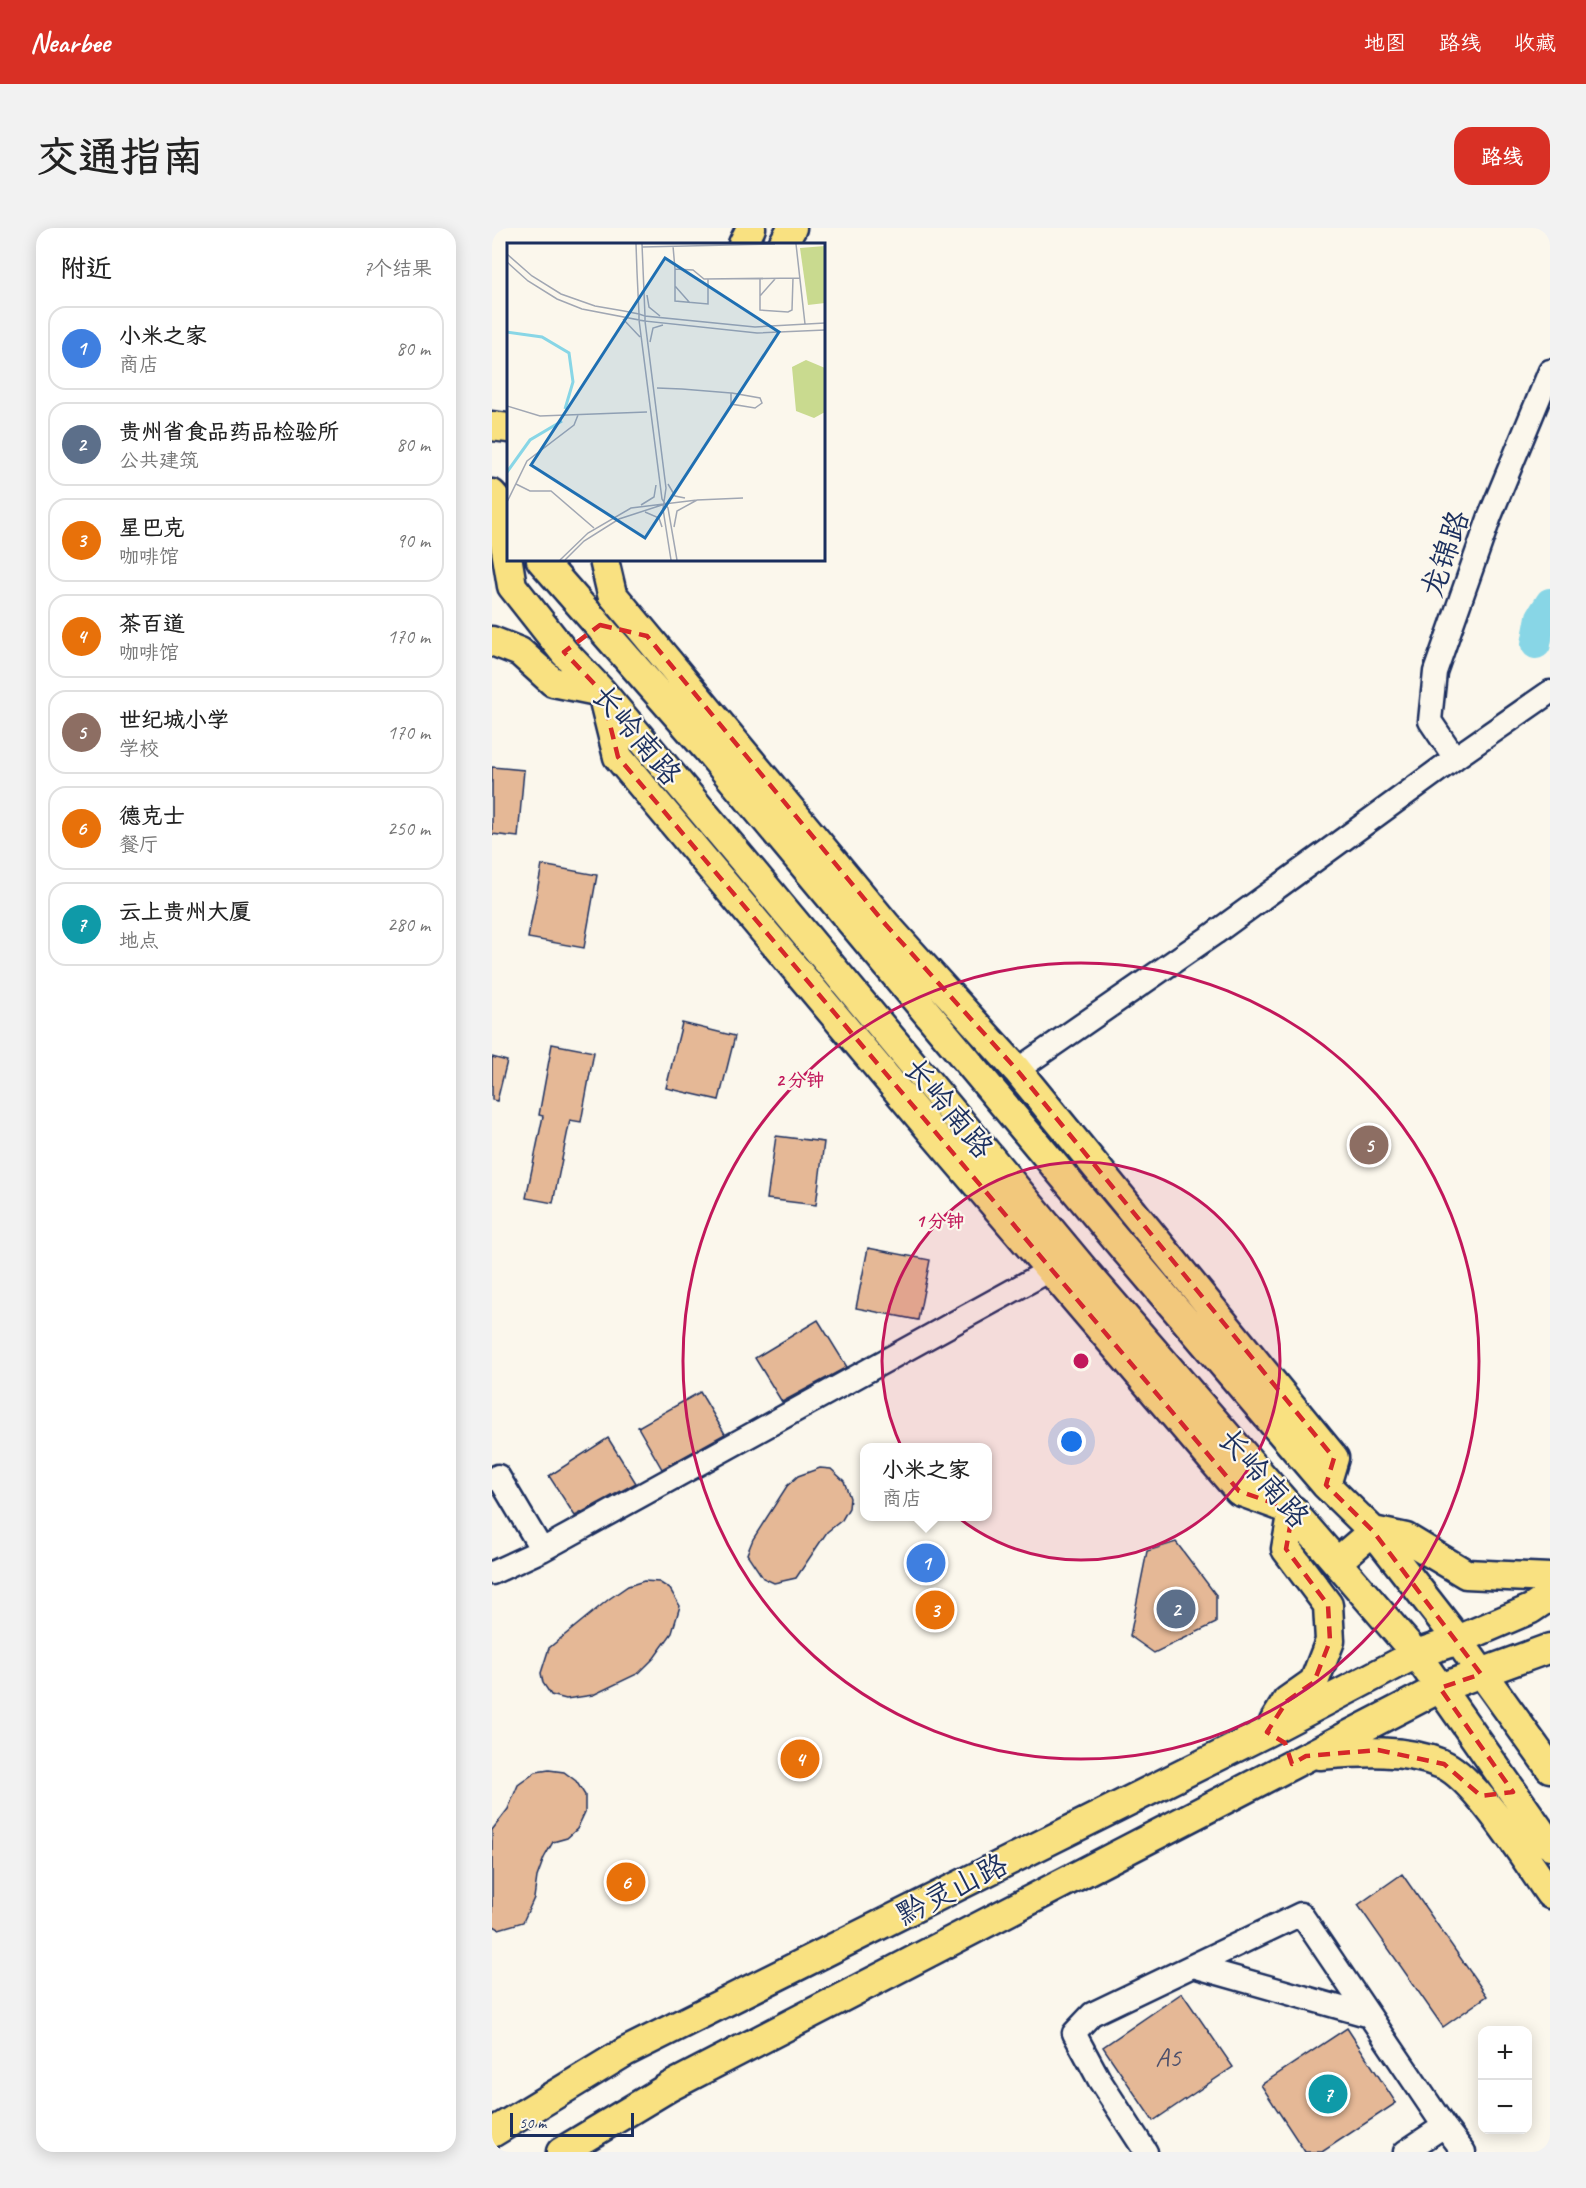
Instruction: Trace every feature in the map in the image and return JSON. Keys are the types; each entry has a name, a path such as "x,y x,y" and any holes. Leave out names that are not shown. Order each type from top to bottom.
{"main road":[{"path":"744,243 751,228"},
{"path":"784,243 792,228"},
{"path":"492,426 507,428"},
{"name":"长岭南路","path":"492,494 498,501 501,551 512,586 564,652 602,692 1083,1269 1416,1654 1440,1688"},
{"name":"长岭南路","path":"542,561 653,686 1107,1229 1326,1485 1373,1531 1458,1640 1481,1674"},
{"path":"604,561 612,594 893,933 1017,1070 1334,1458 1326,1485"},
{"path":"564,652 600,625 647,636"},
{"path":"647,636 643,650 653,686"},
{"path":"492,641 520,652 553,682 602,692 618,757 933,1133 1052,1269 1102,1332 1239,1491 1293,1510 1286,1549 1328,1605 1330,1641 1314,1683 1287,1701 1267,1732 1285,1743 1299,1760 1378,1750 1443,1764 1481,1796 1550,1894"},
{"path":"1337,1562 1373,1531 1406,1538 1466,1574 1550,1578"},
{"path":"1458,1640 1531,1609 1550,1596"},
{"name":"黔灵山路","path":"492,2133 625,2052 1267,1732 1416,1654 1458,1640"},
{"path":"1481,1796 1513,1792 1548,1762 1481,1674 1550,1648"},
{"name":"黔灵山路","path":"561,2152 669,2087 1440,1688 1481,1674"},
{"path":"1440,1688 1550,1845"}],"street":[{"name":"龙锦路","path":"1455,758 1430,721 1435,672 1490,516 1550,371"},
{"path":"1017,1070 1215,933 1455,758 1550,692"},
{"path":"492,1573 542,1550 1052,1269"},
{"path":"492,1479 498,1476 542,1550"},
{"path":"1146,2152 1100,2081 1074,2033 1092,2014 1301,1914 1444,2126 1464,2152"},
{"path":"1193,1966 1370,2016"},
{"path":"1405,2152 1444,2126"}],"highlighted area":[{"path":"600,625 647,636 886,925 1017,1070 1334,1458 1326,1485 1373,1531 1481,1674 1440,1688 1513,1792 1481,1796 1444,1764 1378,1750 1306,1756 1292,1764 1285,1743 1267,1732 1287,1701 1314,1682 1330,1641 1328,1605 1286,1549 1293,1510 1239,1491 618,757 602,692 564,652"}],"building":[{"path":"492,767 524,770 518,837 492,834"},
{"path":"542,865 597,875 584,948 528,938"},
{"path":"682,1023 735,1036 719,1100 666,1088"},
{"path":"552,1044 594,1052 581,1122 570,1120 553,1203 526,1198 543,1116 539,1115"},
{"path":"492,1057 507,1061 497,1101 492,1100"},
{"path":"776,1136 824,1142 816,1205 767,1199"},
{"path":"868,1248 930,1260 918,1320 856,1308"},
{"path":"818,1320 847,1367 782,1402 755,1358"},
{"path":"700,1392 725,1434 662,1469 638,1427"},
{"path":"608,1438 636,1483 575,1516 549,1476"},
{"path":"820,1468 831,1469 844,1481 850,1498 849,1508 842,1520 827,1532 796,1578 774,1583 763,1578 747,1554 753,1539 787,1486 798,1476"},
{"path":"1176,1542 1216,1595 1216,1623 1154,1653 1130,1636 1147,1551"},
{"path":"644,1581 659,1582 670,1589 680,1606 672,1633 654,1658 639,1673 593,1695 566,1699 551,1695 543,1683 541,1673 549,1648 609,1599 628,1586"},
{"path":"549,1770 564,1772 576,1781 585,1795 585,1812 577,1829 567,1838 553,1842 544,1858 537,1877 534,1898 523,1922 499,1929 492,1925 492,1830 508,1809 518,1785 536,1772"},
{"path":"1402,1874 1487,1996 1443,2027 1358,1905"},
{"path":"1182,1993 1233,2067 1153,2121 1103,2047"},
{"path":"1347,2028 1396,2103 1322,2152 1305,2152 1261,2085"}],"waterway":[{"path":"1536,644 1541,617 1550,603"}],"place":[{"name":"世纪城小学","path":"1369,1145"},
{"name":"小米之家","path":"926,1563"},
{"name":"贵州省食品药品检验所","path":"1176,1609"},
{"name":"星巴克","path":"935,1610"},
{"name":"茶百道","path":"800,1759"},
{"name":"德克士","path":"626,1882"},
{"name":"云上贵州大厦","path":"1328,2094"}]}
